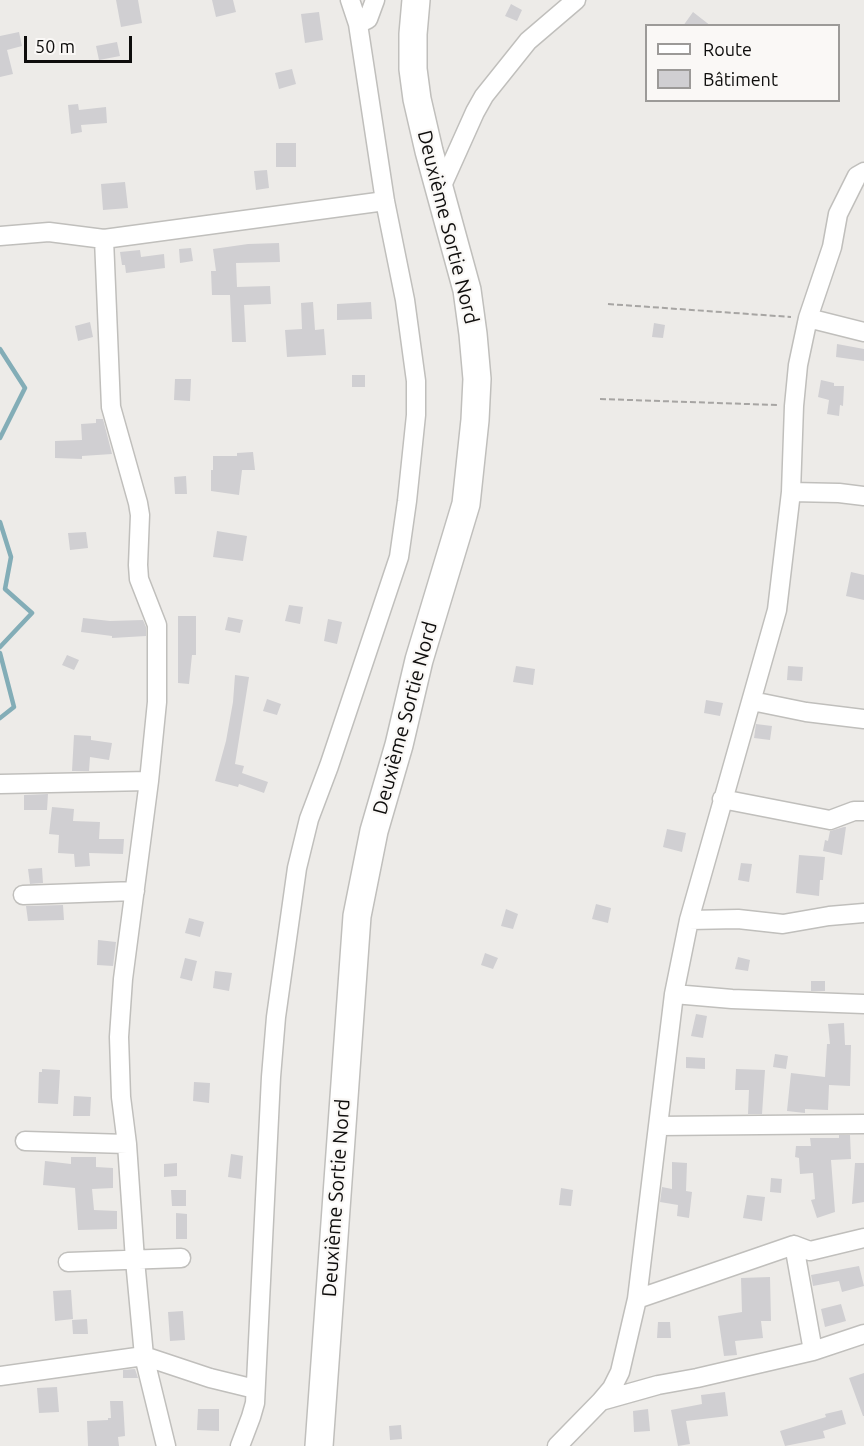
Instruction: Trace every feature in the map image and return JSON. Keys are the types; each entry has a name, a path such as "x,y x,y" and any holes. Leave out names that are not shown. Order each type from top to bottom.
{"main road":[{"name":"Deuxième Sortie Nord","path":"319,1446 357,916 374,831 399,745 419,660 466,504 475,420 477,378 466,290 426,141 415,79 413,34 416,0"}],"street":[{"path":"240,1446 252,1417 255,1389 270,1077 297,868 309,819 330,766 399,557 416,415 416,381 405,300 385,201 358,24 350,0"},
{"path":"358,24 368,19 375,0"},
{"path":"440,190 484,96 528,41 576,0"},
{"path":"557,1446 601,1401 612,1388 620,1372 637,1299 674,994 688,920 777,610 791,492 798,365 808,318 832,247 838,213 857,176 864,172"},
{"path":"0,236 49,232 104,239 385,201"},
{"path":"104,239 111,407 138,503 140,579 157,625 157,702 123,979 119,1037 121,1097 127,1144 144,1356 166,1446"},
{"path":"808,318 864,332"},
{"path":"791,492 864,496"},
{"path":"752,701 806,712 864,718"},
{"path":"0,784 149,781"},
{"path":"722,799 830,820 854,811 864,811"},
{"path":"23,895 135,891"},
{"path":"688,920 738,920 783,924 829,916 864,914"},
{"path":"674,994 732,999 864,1004"},
{"path":"658,1126 864,1124"},
{"path":"25,1141 127,1144"},
{"path":"637,1299 794,1245 810,1251 864,1238"},
{"path":"794,1245 813,1351"},
{"path":"68,1263 181,1258"},
{"path":"601,1401 658,1385 813,1351 864,1334"},
{"path":"0,1376 144,1356 210,1378 255,1389"}],"path":[{"path":"608,304 808,318"},
{"path":"600,399 794,405"}],"building":[{"path":"116,0 138,0 142,23 121,27"},
{"path":"212,0 233,0 236,12 216,17"},
{"path":"511,4 522,10 517,21 505,16"},
{"path":"319,12 323,40 305,43 301,14"},
{"path":"693,12 708,24 684,24"},
{"path":"19,32 22,46 7,50 13,74 0,77 0,36"},
{"path":"117,42 120,56 99,60 96,46"},
{"path":"292,69 296,84 279,89 275,73"},
{"path":"78,104 79,110 106,107 107,123 81,125 82,132 71,134 68,105"},
{"path":"276,143 296,143 296,167 276,167"},
{"path":"267,170 269,188 256,190 254,171"},
{"path":"125,182 128,208 103,210 101,184"},
{"path":"279,243 280,262 236,263 237,287 270,286 271,304 244,305 246,342 232,342 230,295 212,295 211,271 216,271 213,249 248,244"},
{"path":"191,248 193,261 180,263 179,249"},
{"path":"140,250 141,257 164,254 165,268 126,273 120,252"},
{"path":"313,302 315,330 324,329 326,355 287,357 285,330 302,329 301,303"},
{"path":"371,302 372,319 337,320 337,304"},
{"path":"90,322 93,337 78,341 75,326"},
{"path":"654,323 665,325 663,338 652,337"},
{"path":"837,344 864,349 864,361 836,357"},
{"path":"352,375 365,375 365,387 352,387"},
{"path":"175,379 191,379 190,401 174,400"},
{"path":"821,380 834,383 834,386 844,386 843,406 840,405 839,416 827,414 829,400 818,397"},
{"path":"96,419 103,419 112,454 82,456 82,459 55,458 55,441 82,440 81,424 96,423"},
{"path":"253,452 255,470 242,470 239,495 211,491 213,456 237,456 237,453"},
{"path":"186,476 187,494 175,494 174,477"},
{"path":"217,531 247,536 243,561 213,557"},
{"path":"86,532 88,548 70,550 68,533"},
{"path":"851,572 864,575 864,600 846,596"},
{"path":"289,605 303,607 300,624 285,621"},
{"path":"178,616 196,616 196,655 192,655 189,684 178,683"},
{"path":"228,617 243,620 240,633 225,630"},
{"path":"83,618 110,621 143,620 146,636 112,638 112,636 81,632"},
{"path":"328,619 342,622 337,644 324,641"},
{"path":"67,655 79,660 74,670 62,665"},
{"path":"516,666 535,669 533,685 513,682"},
{"path":"788,666 803,667 802,681 787,680"},
{"path":"235,675 249,677 235,764 244,766 242,773 268,782 264,793 239,784 238,787 215,781 226,741"},
{"path":"267,699 281,704 277,715 263,711"},
{"path":"706,700 723,703 720,716 704,713"},
{"path":"756,724 772,726 770,740 754,738"},
{"path":"74,735 91,736 91,740 112,743 109,760 90,757 89,771 72,771"},
{"path":"48,794 47,810 24,810 24,795"},
{"path":"52,807 74,809 73,821 100,822 99,839 124,839 123,854 89,853 90,866 75,867 74,854 58,853 59,835 49,834"},
{"path":"846,827 842,855 823,851 830,831"},
{"path":"667,829 686,833 682,852 663,847"},
{"path":"799,855 825,857 819,896 796,893"},
{"path":"741,863 752,864 749,882 738,880"},
{"path":"42,868 43,883 30,884 28,869"},
{"path":"596,904 611,908 608,923 592,919"},
{"path":"63,905 64,920 28,921 26,906"},
{"path":"506,909 518,914 513,929 501,926"},
{"path":"189,918 204,922 200,937 185,933"},
{"path":"98,940 116,942 113,966 97,965"},
{"path":"485,953 498,958 493,969 481,965"},
{"path":"738,957 750,960 748,971 735,969"},
{"path":"185,958 197,961 192,981 180,978"},
{"path":"215,971 232,973 229,991 213,988"},
{"path":"811,981 825,981 825,991 811,991"},
{"path":"696,1014 707,1016 703,1038 691,1036"},
{"path":"844,1023 845,1045 851,1045 850,1086 829,1085 828,1110 805,1109 805,1113 787,1111 791,1073 825,1077 827,1044 830,1044 828,1024"},
{"path":"775,1054 788,1056 786,1069 773,1067"},
{"path":"686,1057 705,1058 705,1069 686,1068"},
{"path":"42,1069 60,1070 58,1104 38,1103 39,1072 42,1072"},
{"path":"736,1069 765,1070 762,1114 748,1114 749,1090 735,1090"},
{"path":"194,1082 210,1083 209,1103 193,1101"},
{"path":"74,1096 91,1097 90,1116 73,1116"},
{"path":"839,1135 850,1135 851,1159 831,1160 835,1212 817,1218 811,1200 815,1199 813,1173 800,1174 799,1158 795,1157 796,1146 811,1146 810,1138 839,1138"},
{"path":"231,1154 243,1156 241,1179 228,1177"},
{"path":"71,1157 96,1157 96,1167 113,1168 113,1188 92,1189 94,1210 117,1211 117,1229 78,1230 75,1188 43,1185 45,1161 71,1164"},
{"path":"672,1162 687,1163 686,1191 692,1192 689,1218 677,1216 678,1205 660,1202 662,1187 672,1189"},
{"path":"177,1163 177,1176 164,1177 164,1164"},
{"path":"855,1163 864,1163 864,1202 852,1204"},
{"path":"771,1178 782,1179 781,1193 770,1192"},
{"path":"561,1188 573,1190 571,1206 559,1205"},
{"path":"171,1190 186,1190 186,1206 172,1206"},
{"path":"747,1195 765,1197 762,1221 743,1218"},
{"path":"176,1213 187,1214 187,1239 176,1239"},
{"path":"859,1266 864,1286 842,1292 839,1281 813,1286 811,1275"},
{"path":"770,1277 771,1321 761,1321 763,1338 735,1341 737,1355 724,1356 718,1316 742,1312 741,1278"},
{"path":"71,1290 73,1319 55,1321 53,1291"},
{"path":"841,1304 846,1321 825,1327 821,1309"},
{"path":"183,1311 185,1340 170,1341 168,1312"},
{"path":"87,1319 88,1334 73,1334 72,1320"},
{"path":"658,1322 670,1322 671,1338 657,1338"},
{"path":"135,1369 138,1378 123,1378 123,1370"},
{"path":"864,1373 864,1416 863,1416 849,1378"},
{"path":"57,1387 59,1412 39,1413 37,1388"},
{"path":"725,1392 728,1416 686,1421 690,1444 678,1446 671,1410 702,1404 701,1395"},
{"path":"110,1401 123,1401 125,1436 118,1437 119,1446 88,1446 87,1421 111,1418"},
{"path":"198,1409 219,1409 219,1431 197,1430"},
{"path":"648,1409 650,1431 634,1432 633,1411"},
{"path":"842,1410 846,1424 823,1431 825,1438 785,1446 780,1431"},
{"path":"401,1425 402,1439 390,1440 389,1426"}],"waterway":[{"path":"0,349 25,388 0,438"},
{"path":"0,522 11,557 5,589 32,613 0,647"},
{"path":"0,653 14,707 0,718"}]}
